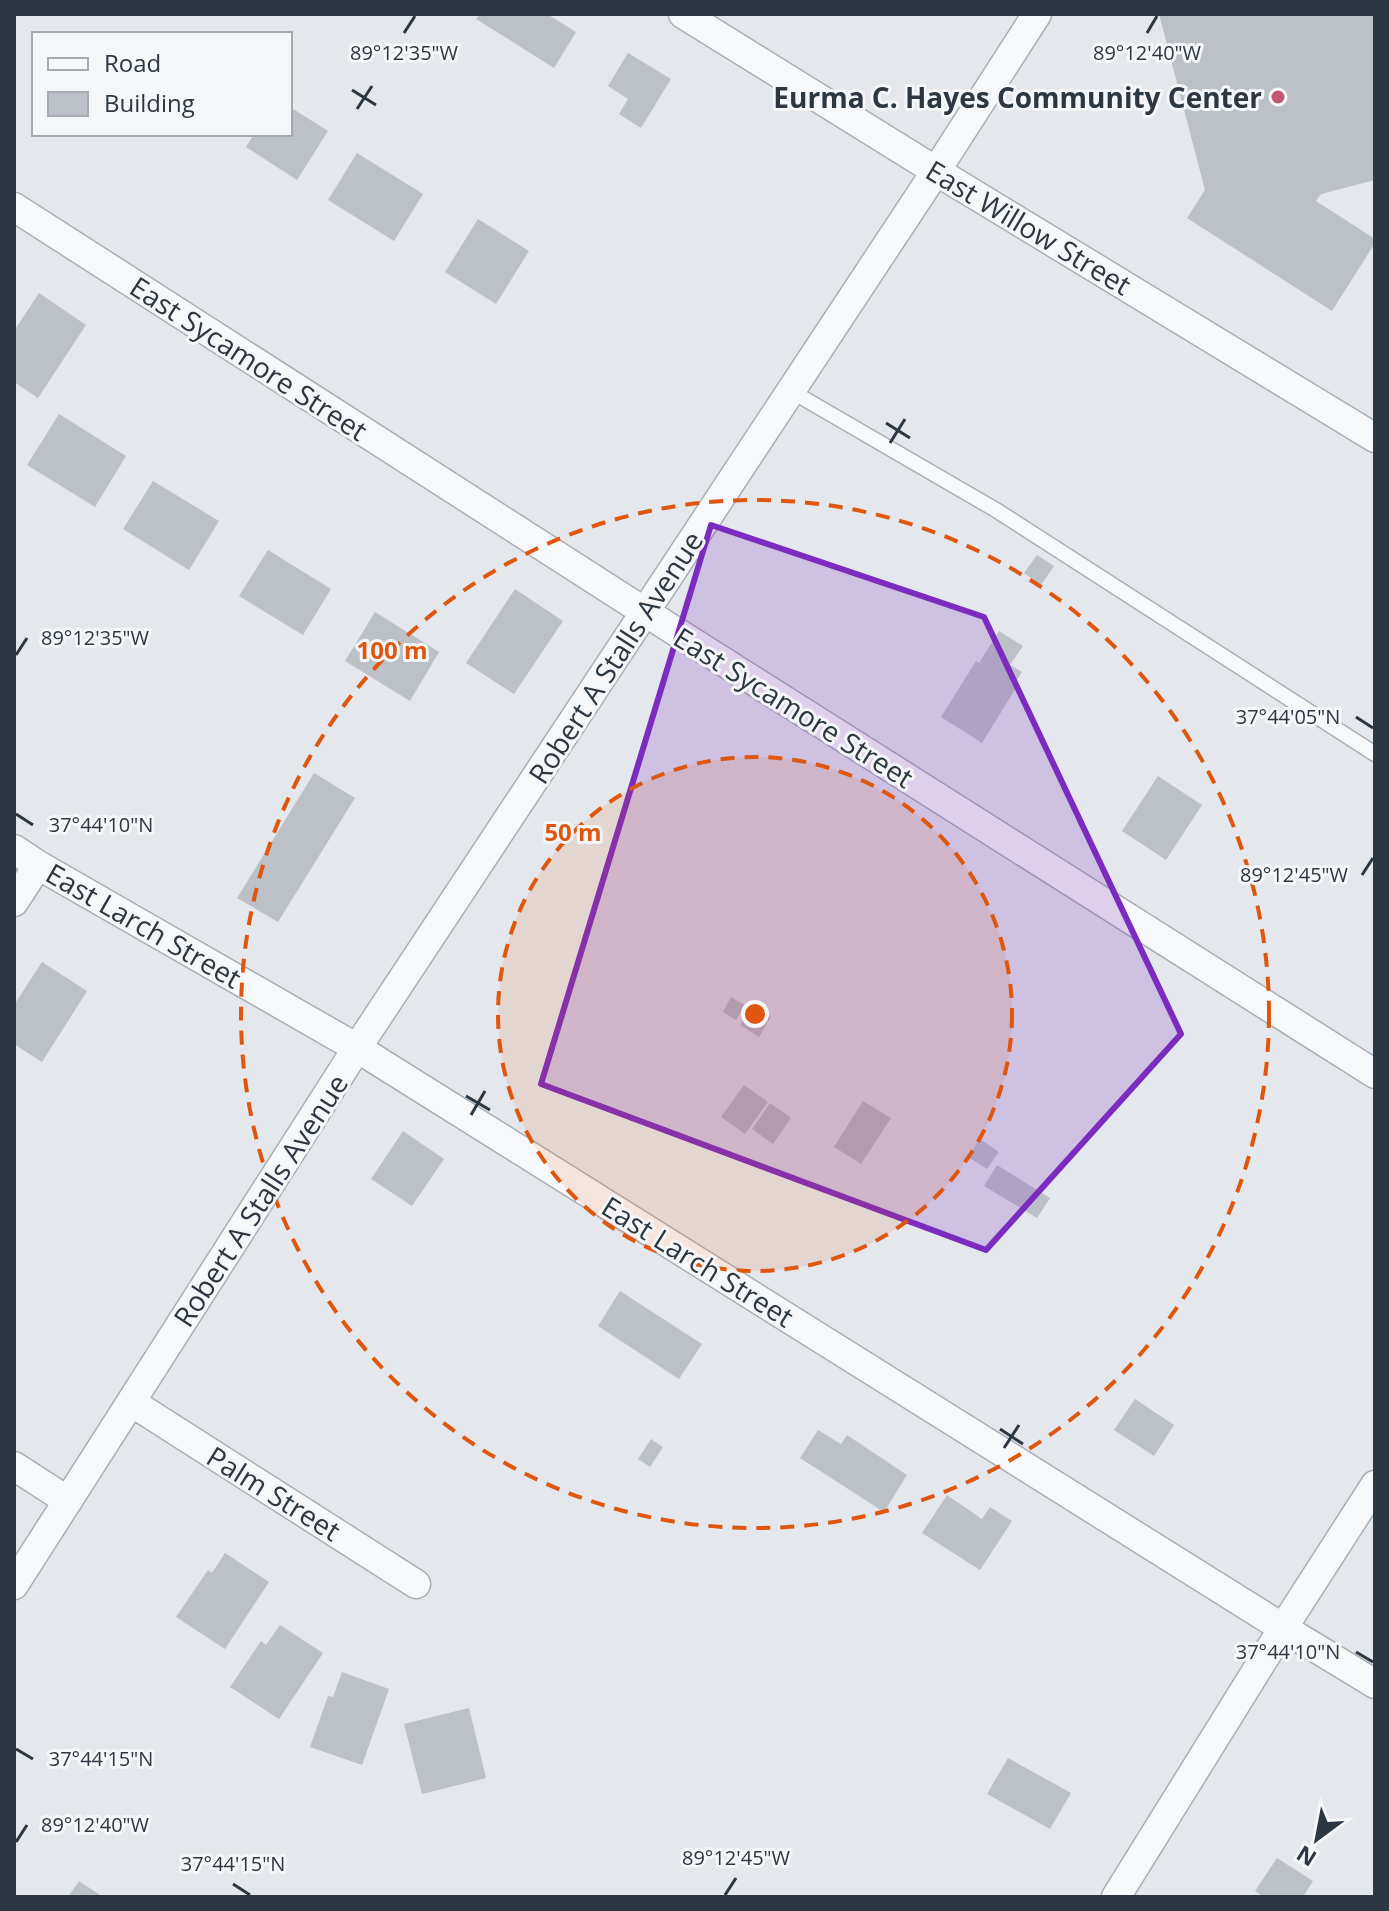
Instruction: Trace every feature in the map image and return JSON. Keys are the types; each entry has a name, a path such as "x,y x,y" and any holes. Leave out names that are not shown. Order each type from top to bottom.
{"street":[{"name":"East Willow Street","path":"683,14 1375,438"},
{"name":"Robert A Stalls Avenue","path":"14,1585 357,1048 1037,14"},
{"name":"East Sycamore Street","path":"14,207 645,612 1375,1074"},
{"name":"East Larch Street","path":"14,849 357,1048 1375,1684"},
{"path":"14,902 38,865"},
{"name":"Palm Street","path":"131,1402 416,1584"},
{"path":"14,1466 68,1501"},
{"path":"1116,1897 1375,1485"}],"lane":[{"path":"791,391 996,510 1375,754"}],"highlighted area":[{"path":"711,525 984,617 1181,1034 986,1250 541,1084"}],"building":[{"path":"480,14 547,14 576,32 554,68 476,19"},
{"name":"Eurma C. Hayes Community Center","path":"1159,14 1375,14 1375,180 1321,194 1316,201 1375,239 1375,243 1332,311 1187,218 1205,190"},
{"path":"628,53 671,79 641,128 619,114 628,99 608,86"},
{"path":"292,108 328,131 297,180 246,147 253,136 292,136"},
{"path":"357,153 423,194 394,241 328,200"},
{"path":"478,219 529,251 496,304 445,272"},
{"path":"39,293 86,325 38,398 14,382 14,331"},
{"path":"59,414 126,456 95,507 27,465"},
{"path":"153,481 219,521 189,570 123,529"},
{"path":"268,550 331,589 303,635 239,596"},
{"path":"1037,555 1054,566 1041,585 1024,573"},
{"path":"515,589 563,621 514,694 466,663"},
{"path":"375,612 439,652 410,701 345,661"},
{"path":"999,631 1023,646 1010,665 1022,672 1013,686 1016,688 982,743 941,717"},
{"path":"314,773 355,798 278,922 237,898"},
{"path":"1158,776 1202,805 1166,860 1122,831"},
{"path":"42,962 87,991 42,1062 14,1044 14,1005"},
{"path":"731,997 745,1005 736,1020 723,1012"},
{"path":"752,1006 771,1017 759,1037 740,1025"},
{"path":"744,1085 768,1102 745,1134 721,1117"},
{"path":"863,1101 891,1118 861,1164 834,1147"},
{"path":"770,1103 791,1118 773,1144 752,1129"},
{"path":"403,1131 444,1159 412,1206 371,1179"},
{"path":"980,1139 999,1152 987,1169 968,1157"},
{"path":"997,1165 1050,1198 1037,1218 984,1186"},
{"path":"620,1291 702,1344 679,1379 598,1326"},
{"path":"1135,1399 1174,1425 1154,1456 1114,1430"},
{"path":"818,1430 841,1444 847,1435 907,1475 884,1512 800,1458"},
{"path":"651,1439 663,1447 650,1467 638,1459"},
{"path":"947,1495 982,1519 990,1507 1012,1521 980,1570 922,1533"},
{"path":"225,1553 269,1582 225,1649 176,1617 208,1570 212,1573"},
{"path":"280,1625 323,1653 279,1719 230,1687 261,1641 266,1645"},
{"path":"342,1672 389,1689 362,1765 310,1747 328,1696 333,1697"},
{"path":"469,1708 486,1778 422,1794 404,1724"},
{"path":"1008,1758 1071,1793 1050,1829 987,1794"},
{"path":"1277,1858 1313,1881 1303,1897 1264,1897 1255,1891"},
{"path":"79,1881 103,1897 68,1897"}],"place":[{"name":"Eurma C. Hayes Community Center","path":"1278,97"}]}
